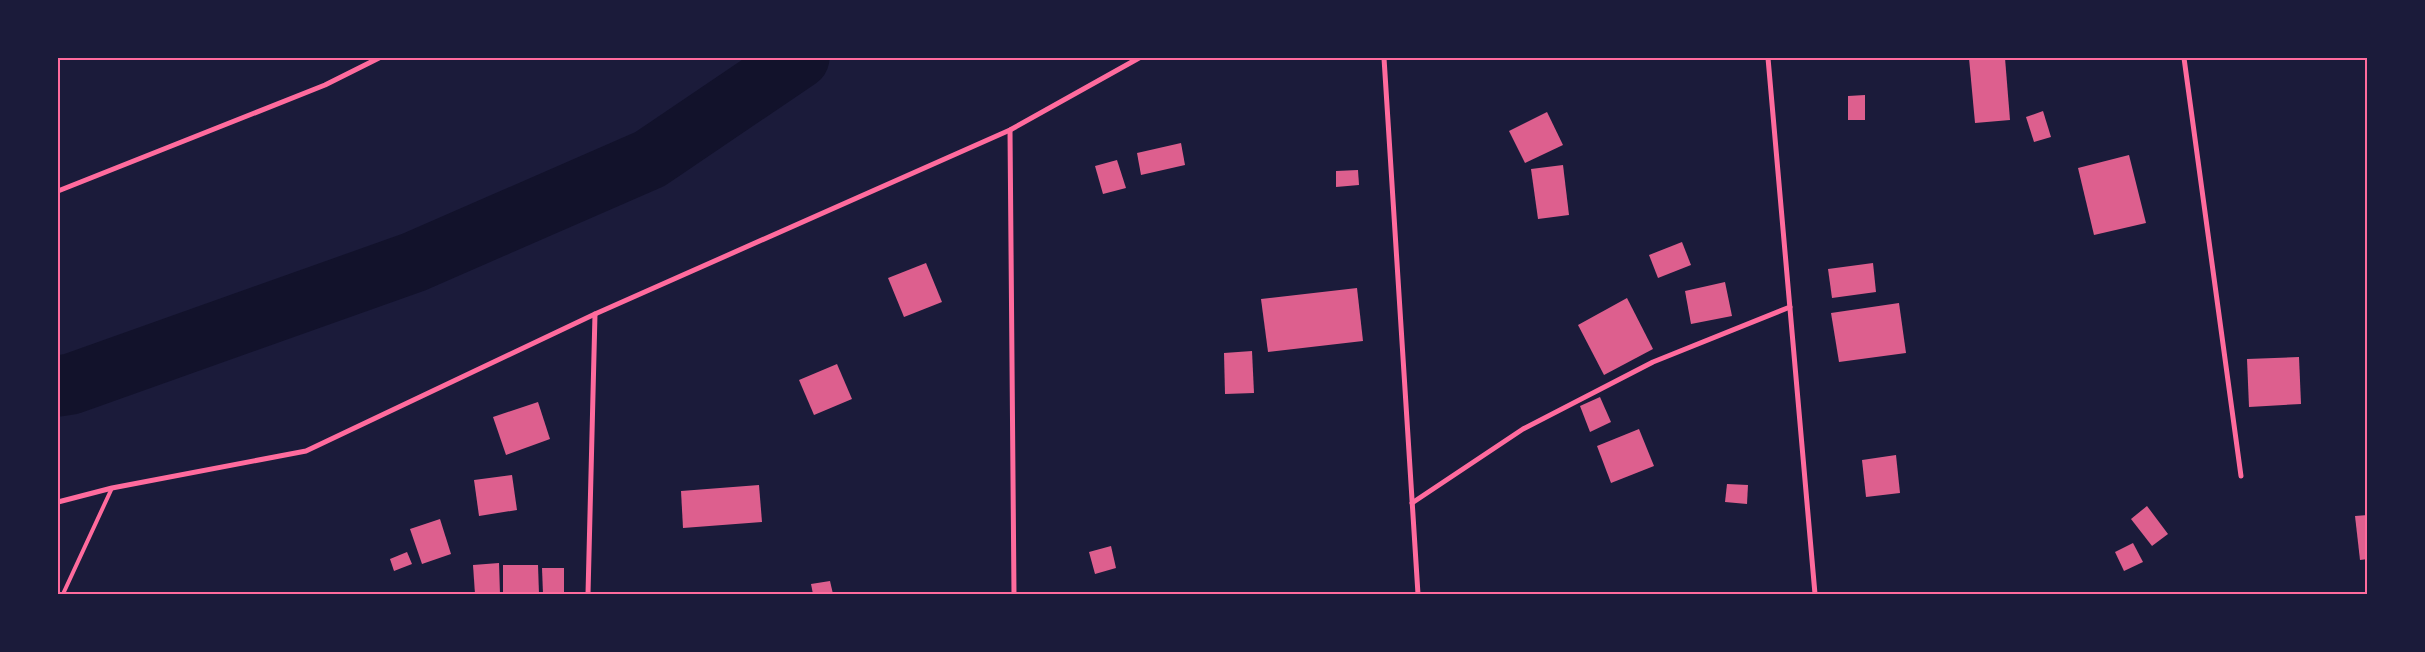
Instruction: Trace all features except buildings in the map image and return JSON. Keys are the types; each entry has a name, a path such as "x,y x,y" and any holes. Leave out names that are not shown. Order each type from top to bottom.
{"street":[{"path":"58,191 324,85 380,58"},
{"path":"58,502 112,488 306,451 595,314 1010,130 1139,58"},
{"path":"1384,58 1418,594"},
{"path":"1768,58 1815,594"},
{"path":"2184,58 2241,476"},
{"path":"1010,130 1014,594"},
{"path":"1412,503 1523,429 1652,362 1790,307"},
{"path":"588,594 595,314"}],"lane":[{"path":"63,594 112,488"}],"waterway":[{"path":"58,386 71,384 414,262 650,159 799,58"}]}
